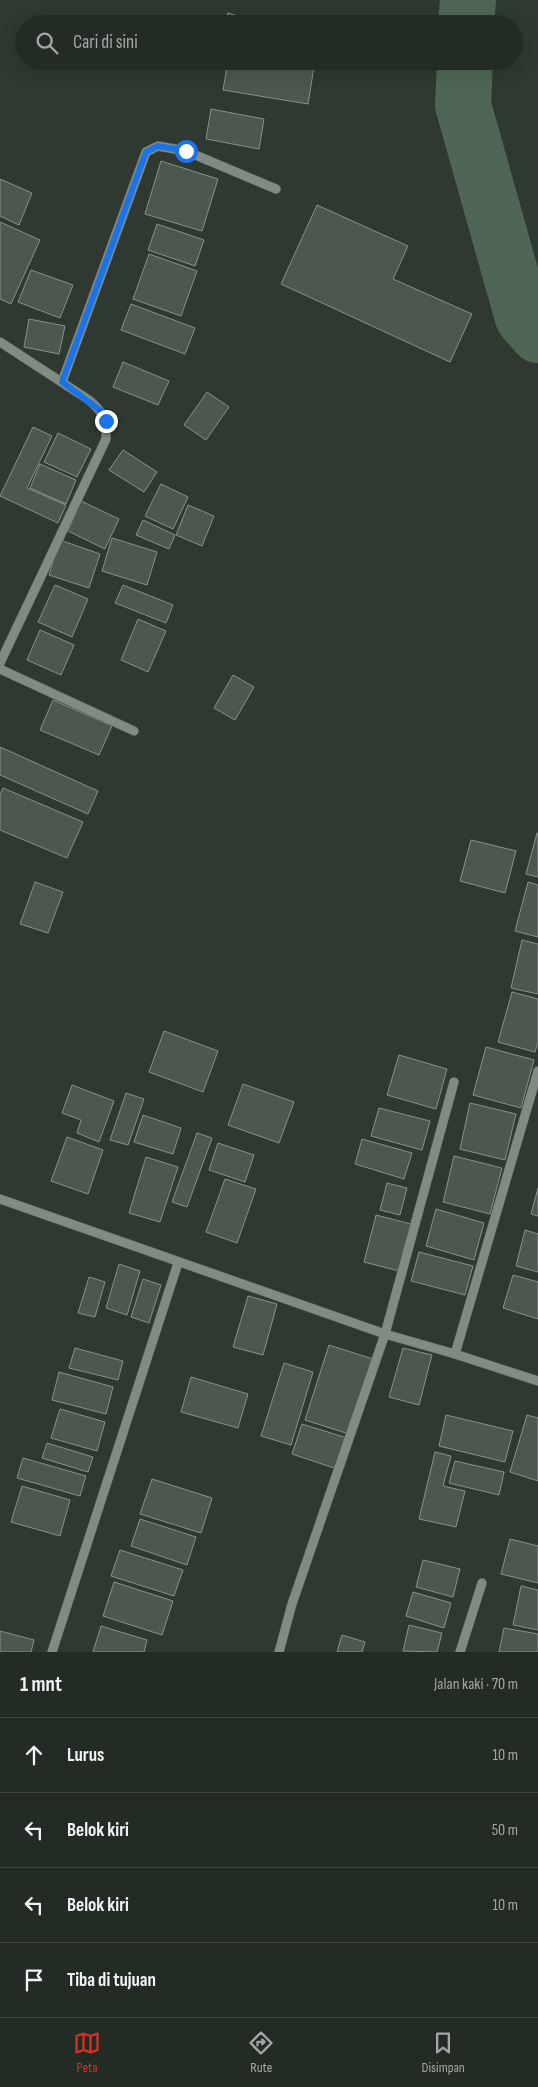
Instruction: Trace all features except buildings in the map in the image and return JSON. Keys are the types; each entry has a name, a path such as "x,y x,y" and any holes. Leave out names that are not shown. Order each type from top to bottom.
{"street":[{"path":"62,382 146,152 158,146 186,151 276,189"},
{"path":"0,342 62,382 101,411 106,421 106,439 0,663"},
{"path":"0,669 134,731"},
{"path":"456,1354 538,1071"},
{"path":"279,1652 292,1604 385,1334 454,1082"},
{"path":"0,1199 385,1334 456,1354 538,1382"},
{"path":"52,1652 178,1263"},
{"path":"460,1652 482,1583"}],"waterway":[{"path":"467,15 468,0"},
{"path":"465,70 463,105 523,318 538,335"}],"route":[{"path":"106,421 101,411 89,400 62,382 146,152 158,146 186,151"}]}
